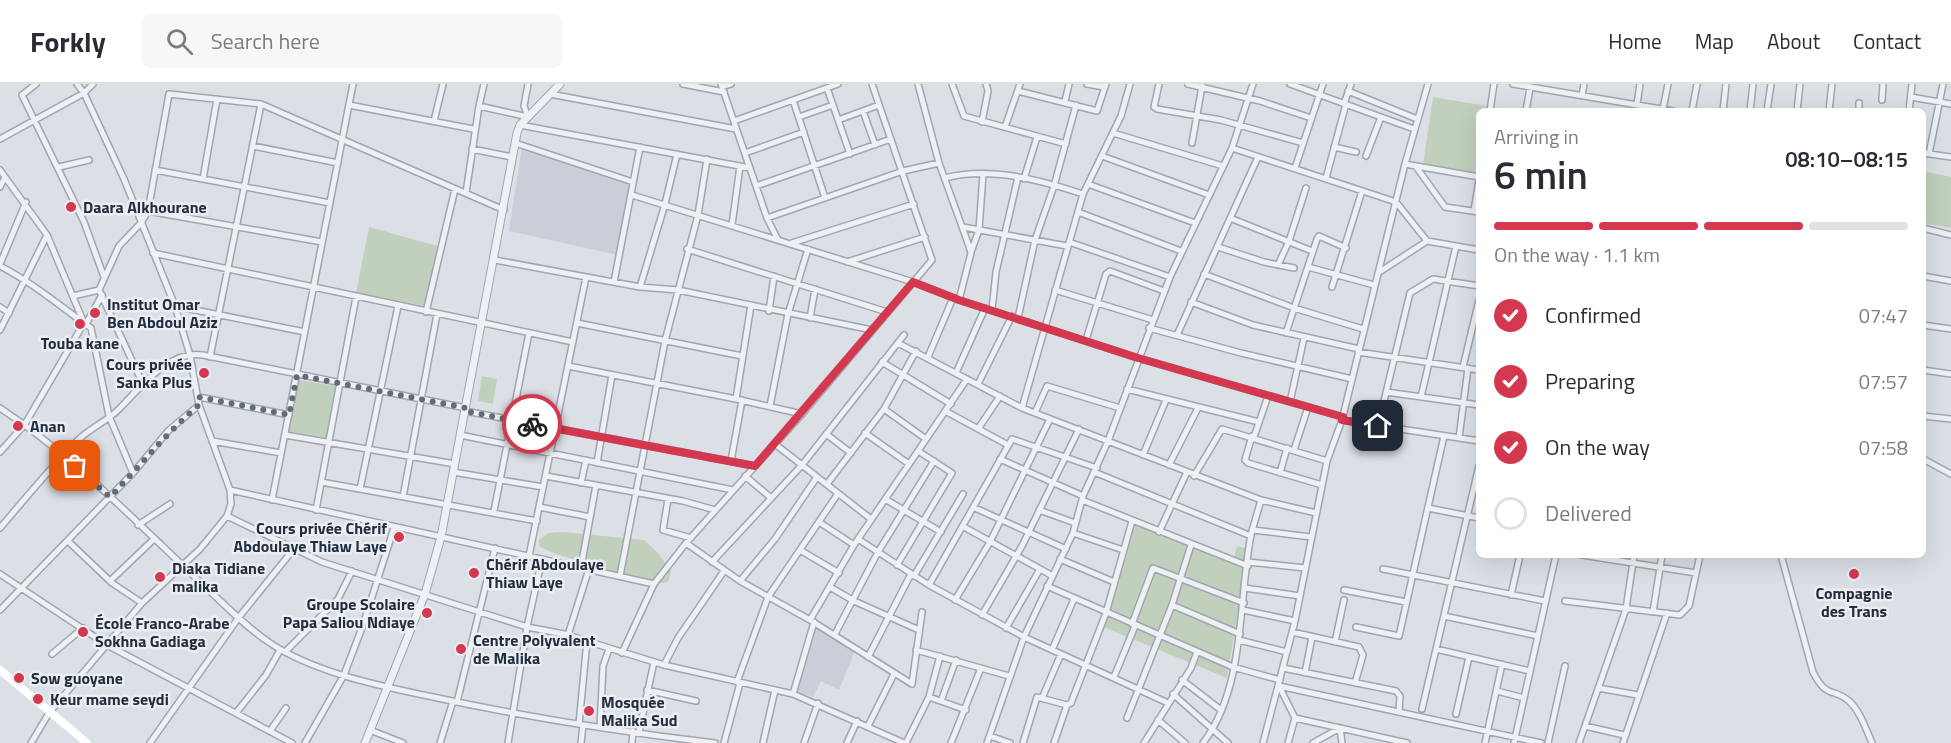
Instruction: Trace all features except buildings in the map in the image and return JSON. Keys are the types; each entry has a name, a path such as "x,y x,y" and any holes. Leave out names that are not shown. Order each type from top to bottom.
{"main road":[{"path":"0,669 49,714 87,743"}],"street":[{"path":"36,84 22,95 84,222 104,277"},
{"path":"31,743 49,714 142,603 200,549 227,516 231,504 230,490 199,405 190,355 175,306 124,179 84,93 77,84"},
{"path":"0,138 84,93 93,84"},
{"path":"272,500 353,84"},
{"path":"434,121 443,84"},
{"path":"466,193 473,129 484,84"},
{"path":"528,84 524,106 528,117"},
{"path":"365,743 425,594 441,537 495,261 512,157 520,125 560,84"},
{"path":"683,84 722,88 731,84"},
{"path":"734,121 838,84"},
{"path":"622,653 654,584 686,543 802,414 932,260 872,84"},
{"path":"918,84 939,163 971,253"},
{"path":"952,84 964,116 1066,144"},
{"path":"982,122 988,91 986,84"},
{"path":"1005,127 1020,84"},
{"path":"1065,101 1069,84"},
{"path":"1018,91 1065,101 1097,111 1105,86 1087,84"},
{"path":"1022,408 1047,327 1055,290 1083,194 1123,110 1130,84"},
{"path":"1159,84 1155,108 1241,125 1304,143"},
{"path":"1188,84 1248,98 1311,118"},
{"path":"987,743 1024,637 1073,533 1082,498 1108,441 1164,291 1181,251 1232,148 1252,84"},
{"path":"1291,84 1414,129"},
{"path":"1295,168 1323,84"},
{"path":"1326,178 1351,84"},
{"path":"1263,743 1295,621 1327,461 1342,418 1414,129 1428,84"},
{"path":"1490,108 1494,84"},
{"path":"1513,84 1552,87 1636,108 1640,84"},
{"path":"1582,96 1584,84"},
{"path":"1664,108 1668,84"},
{"path":"1693,108 1697,84"},
{"path":"1723,108 1726,84"},
{"path":"1750,108 1753,84"},
{"path":"1767,108 1771,84"},
{"path":"1797,108 1800,84"},
{"path":"1829,108 1832,84"},
{"path":"1882,100 1883,84"},
{"path":"1909,108 1912,84"},
{"path":"1942,84 1926,153 1951,157"},
{"path":"1192,143 1202,86"},
{"path":"1526,108 1530,87"},
{"path":"722,88 756,186 778,240"},
{"path":"827,88 850,154"},
{"path":"1348,91 1417,119"},
{"path":"0,452 25,424 85,324 119,246 141,223 148,211 169,94 261,104 504,210"},
{"path":"550,94 736,129"},
{"path":"1911,97 1951,104"},
{"path":"203,179 217,99"},
{"path":"793,100 825,198"},
{"path":"1859,103 1859,108"},
{"path":"210,357 261,104"},
{"path":"349,105 473,129"},
{"path":"799,117 833,105"},
{"path":"838,120 879,105"},
{"path":"978,384 1015,317 1035,240 1054,186 1076,105"},
{"path":"479,106 528,117"},
{"path":"863,111 875,145"},
{"path":"1366,156 1381,117"},
{"path":"520,125 750,168"},
{"path":"745,153 804,132"},
{"path":"1113,133 1223,166"},
{"path":"992,310 996,272 1021,178 1037,137"},
{"path":"756,186 891,139"},
{"path":"515,143 633,182"},
{"path":"253,146 338,163"},
{"path":"614,282 640,147"},
{"path":"1334,147 1356,152"},
{"path":"1232,148 1396,202 1427,241 1476,249"},
{"path":"472,149 512,157"},
{"path":"640,287 665,204 677,154"},
{"path":"1102,156 1209,195"},
{"path":"1177,336 1258,158"},
{"path":"620,576 656,384 687,249 698,215 706,159"},
{"path":"59,167 89,160"},
{"path":"768,218 903,171 939,163"},
{"path":"1405,164 1476,178"},
{"path":"732,225 740,166"},
{"path":"1417,168 1445,207 1476,212"},
{"path":"0,170 26,202 47,235 85,324"},
{"path":"155,170 330,203"},
{"path":"945,178 982,174 1021,178 1083,194"},
{"path":"928,357 956,299 979,230 982,174"},
{"path":"0,187 5,177"},
{"path":"1088,184 1195,223"},
{"path":"1278,264 1289,241 1306,188"},
{"path":"426,312 455,189"},
{"path":"1332,287 1362,191"},
{"path":"632,195 913,282 956,299 1138,358 1342,418 1378,426 1476,441"},
{"path":"26,202 0,265 24,279 92,331 109,416 133,473"},
{"path":"791,244 914,204"},
{"path":"148,211 322,242"},
{"path":"1078,212 1181,251"},
{"path":"1230,218 1312,251"},
{"path":"963,227 1068,244 1170,277"},
{"path":"1926,229 1951,235"},
{"path":"0,330 47,235"},
{"path":"1286,333 1319,236 1346,248"},
{"path":"847,262 925,237"},
{"path":"1377,273 1427,241"},
{"path":"1421,397 1456,246"},
{"path":"1218,247 1294,268"},
{"path":"687,249 887,312"},
{"path":"770,406 788,314 808,249"},
{"path":"153,253 573,342"},
{"path":"495,261 640,287 678,290 769,311 872,330"},
{"path":"1308,267 1374,285"},
{"path":"1086,340 1106,274 1110,270 1164,291"},
{"path":"1204,274 1294,308 1363,329"},
{"path":"769,311 774,276"},
{"path":"529,556 586,277"},
{"path":"1926,277 1951,281"},
{"path":"1378,426 1410,293 1433,279 1476,286"},
{"path":"810,318 815,289"},
{"path":"1055,290 1153,320"},
{"path":"74,296 100,292"},
{"path":"100,292 143,384"},
{"path":"316,510 356,297"},
{"path":"1191,302 1253,325 1358,351 1476,370"},
{"path":"731,461 742,356 751,305"},
{"path":"175,306 305,332"},
{"path":"360,489 398,306"},
{"path":"0,307 9,313"},
{"path":"956,373 985,308"},
{"path":"403,497 437,314"},
{"path":"1459,438 1464,403 1465,368 1476,315"},
{"path":"577,323 742,356"},
{"path":"1926,325 1951,329"},
{"path":"1149,328 1352,379"},
{"path":"494,511 530,333"},
{"path":"712,562 802,465 904,335"},
{"path":"1290,402 1304,338"},
{"path":"898,342 1022,408 1261,500 1316,513"},
{"path":"827,484 884,409 904,377 916,351"},
{"path":"0,528 63,456 91,429 109,416 143,384 170,364 190,355 210,357 513,420 755,466"},
{"path":"882,363 951,404"},
{"path":"568,366 739,399 802,414"},
{"path":"1926,370 1951,374"},
{"path":"597,463 612,375"},
{"path":"793,694 812,621 830,587 858,538 947,412 967,379"},
{"path":"1035,413 1047,386 1120,408"},
{"path":"1127,389 1259,422"},
{"path":"1386,392 1476,405"},
{"path":"978,429 1000,396"},
{"path":"1268,396 1245,460 1322,485"},
{"path":"199,397 289,415"},
{"path":"1143,454 1166,399"},
{"path":"0,610 23,589 133,473 168,431 199,405"},
{"path":"1280,472 1308,407"},
{"path":"0,408 25,424 63,456 239,617 283,651 345,675 386,687 455,702 580,724 715,743"},
{"path":"1168,465 1198,408"},
{"path":"884,409 926,440"},
{"path":"947,412 1008,445"},
{"path":"1926,416 1951,419"},
{"path":"954,600 990,542 1023,470 1050,419"},
{"path":"982,615 1040,510 1079,429"},
{"path":"1194,476 1220,430 1253,437 1327,461"},
{"path":"866,434 909,464"},
{"path":"285,435 411,457 501,481 543,487"},
{"path":"460,435 733,490"},
{"path":"826,435 851,453"},
{"path":"1356,627 1399,636 1444,436"},
{"path":"929,585 1014,438 1038,445 1172,503 1252,533 1311,537"},
{"path":"212,441 281,453"},
{"path":"775,444 827,484 837,495 871,519"},
{"path":"897,565 952,473 918,451"},
{"path":"1000,459 1132,521 1191,545 1248,564 1305,568"},
{"path":"582,483 586,460"},
{"path":"835,634 878,552 934,461"},
{"path":"1926,461 1951,474"},
{"path":"1159,532 1187,472"},
{"path":"546,476 715,510"},
{"path":"746,476 770,497"},
{"path":"740,581 775,539 817,477"},
{"path":"1422,709 1476,478"},
{"path":"321,482 446,505 494,511 537,521"},
{"path":"581,567 596,486"},
{"path":"230,490 393,528 495,548 654,584"},
{"path":"868,657 913,575 963,494"},
{"path":"724,743 738,682 768,597 837,495"},
{"path":"668,499 663,530 691,538"},
{"path":"885,499 941,532"},
{"path":"1203,743 1214,730 1233,667 1244,607 1252,533 1261,500"},
{"path":"138,525 170,504"},
{"path":"539,507 590,517"},
{"path":"975,508 1066,549"},
{"path":"1428,508 1476,518"},
{"path":"1040,510 1076,523"},
{"path":"227,516 293,550 378,580 527,627 568,635 664,666 793,694 857,720 905,743 929,697 940,656"},
{"path":"1054,743 1067,705 1071,703 1106,613 1132,521"},
{"path":"819,522 854,545"},
{"path":"964,526 1015,557 1052,575"},
{"path":"305,743 345,675 378,580 393,528"},
{"path":"1073,533 1123,550"},
{"path":"858,538 929,585 1006,628 1168,703"},
{"path":"110,580 153,540"},
{"path":"68,541 110,580 142,603"},
{"path":"686,543 740,581 835,634 894,675 912,684 922,612"},
{"path":"1127,718 1172,605 1191,545"},
{"path":"440,743 455,702 495,548"},
{"path":"150,743 239,617 293,550"},
{"path":"800,550 839,573"},
{"path":"1511,595 1519,558"},
{"path":"1515,740 1555,558"},
{"path":"1599,558 1696,573"},
{"path":"1579,743 1626,609 1634,558"},
{"path":"1653,612 1662,558"},
{"path":"1565,602 1680,615 1689,606 1699,558"},
{"path":"1783,558 1813,672 1820,685 1829,693 1846,698 1855,707 1872,743"},
{"path":"508,743 527,627 542,559"},
{"path":"1060,559 1114,582"},
{"path":"1114,677 1153,568 1244,607 1295,621"},
{"path":"568,635 589,569"},
{"path":"1006,628 1040,569"},
{"path":"1383,569 1545,601"},
{"path":"664,666 678,638 724,570"},
{"path":"236,713 283,651 338,598 352,571"},
{"path":"0,574 107,645 292,743"},
{"path":"1047,586 1197,652 1279,683 1515,740 1541,743"},
{"path":"830,587 854,601 919,630"},
{"path":"1245,588 1300,596"},
{"path":"1344,590 1406,602"},
{"path":"1052,650 1074,599"},
{"path":"1335,642 1344,600"},
{"path":"1172,605 1239,637 1287,652"},
{"path":"1623,743 1667,613"},
{"path":"1444,616 1538,636"},
{"path":"52,654 83,628"},
{"path":"1292,632 1355,645 1362,650 1363,655 1355,683"},
{"path":"1305,673 1312,637"},
{"path":"581,743 580,724 587,641"},
{"path":"600,727 603,666 609,649"},
{"path":"1436,649 1530,671"},
{"path":"916,650 1009,676"},
{"path":"1144,743 1197,652"},
{"path":"1043,696 1061,654"},
{"path":"1456,714 1469,657"},
{"path":"940,701 956,660"},
{"path":"632,743 654,662"},
{"path":"1485,743 1502,664"},
{"path":"1548,743 1565,666"},
{"path":"951,743 981,668"},
{"path":"1283,668 1396,691 1400,696 1399,712"},
{"path":"868,726 894,675"},
{"path":"1182,680 1221,710"},
{"path":"1279,683 1294,718 1288,743"},
{"path":"1598,688 1638,695"},
{"path":"647,690 696,701"},
{"path":"763,743 775,690"},
{"path":"1497,691 1524,698"},
{"path":"1173,694 1228,743"},
{"path":"1023,743 1037,697 1043,696 1067,705"},
{"path":"929,697 966,710"},
{"path":"804,743 818,704"},
{"path":"270,730 286,708"},
{"path":"1294,718 1407,743"},
{"path":"846,743 857,720"},
{"path":"1158,720 1185,743"},
{"path":"1585,726 1624,735"},
{"path":"1313,743 1340,728"},
{"path":"1340,728 1342,743"},
{"path":"370,730 402,743"},
{"path":"666,735 666,743"},
{"path":"990,736 1010,743"}],"shaded area":[{"path":"522,147 631,186 618,255 509,231"},
{"path":"815,625 855,651 839,690 821,681 813,697 796,691"}],"green space":[{"path":"1433,97 1487,106 1487,108 1476,108 1476,174 1423,165"},
{"path":"1926,172 1951,177 1951,228 1926,224"},
{"path":"369,227 441,247 426,306 356,293"},
{"path":"482,376 497,379 493,404 478,401"},
{"path":"298,380 336,386 326,440 289,433"},
{"path":"1132,522 1234,558 1237,546 1248,549 1227,678 1101,626"},
{"path":"563,532 644,540 658,553 671,571 668,582 637,580 556,554 539,546 539,540 548,533"}],"way so far":[{"path":"75,466 110,497 150,456 168,431 199,405 199,397 289,415 297,375 466,408 465,411 532,424"}],"place":[{"name":"Daara Alkhourane","path":"71,207"},
{"name":"Institut Omar Ben Abdoul Aziz","path":"95,313"},
{"name":"Touba kane","path":"80,324"},
{"name":"Cours privée Sanka Plus","path":"204,373"},
{"name":"Anan","path":"18,426"},
{"name":"Cours privée Chérif Abdoulaye Thiaw Laye","path":"399,537"},
{"name":"Chérif Abdoulaye Thiaw Laye","path":"474,573"},
{"name":"Compagnie des Trans","path":"1854,574"},
{"name":"Diaka Tidiane malika","path":"160,577"},
{"name":"Groupe Scolaire Papa Saliou Ndiaye","path":"427,613"},
{"name":"École Franco-Arabe Sokhna Gadiaga","path":"83,632"},
{"name":"Centre Polyvalent de Malika","path":"461,649"},
{"name":"Sow guoyane","path":"19,678"},
{"name":"Keur mame seydi","path":"38,699"},
{"name":"Mosquée Malika Sud","path":"589,711"}],"route":[{"path":"532,424 755,466 913,282 959,300 1138,358 1343,417 1342,420 1378,426"}]}
